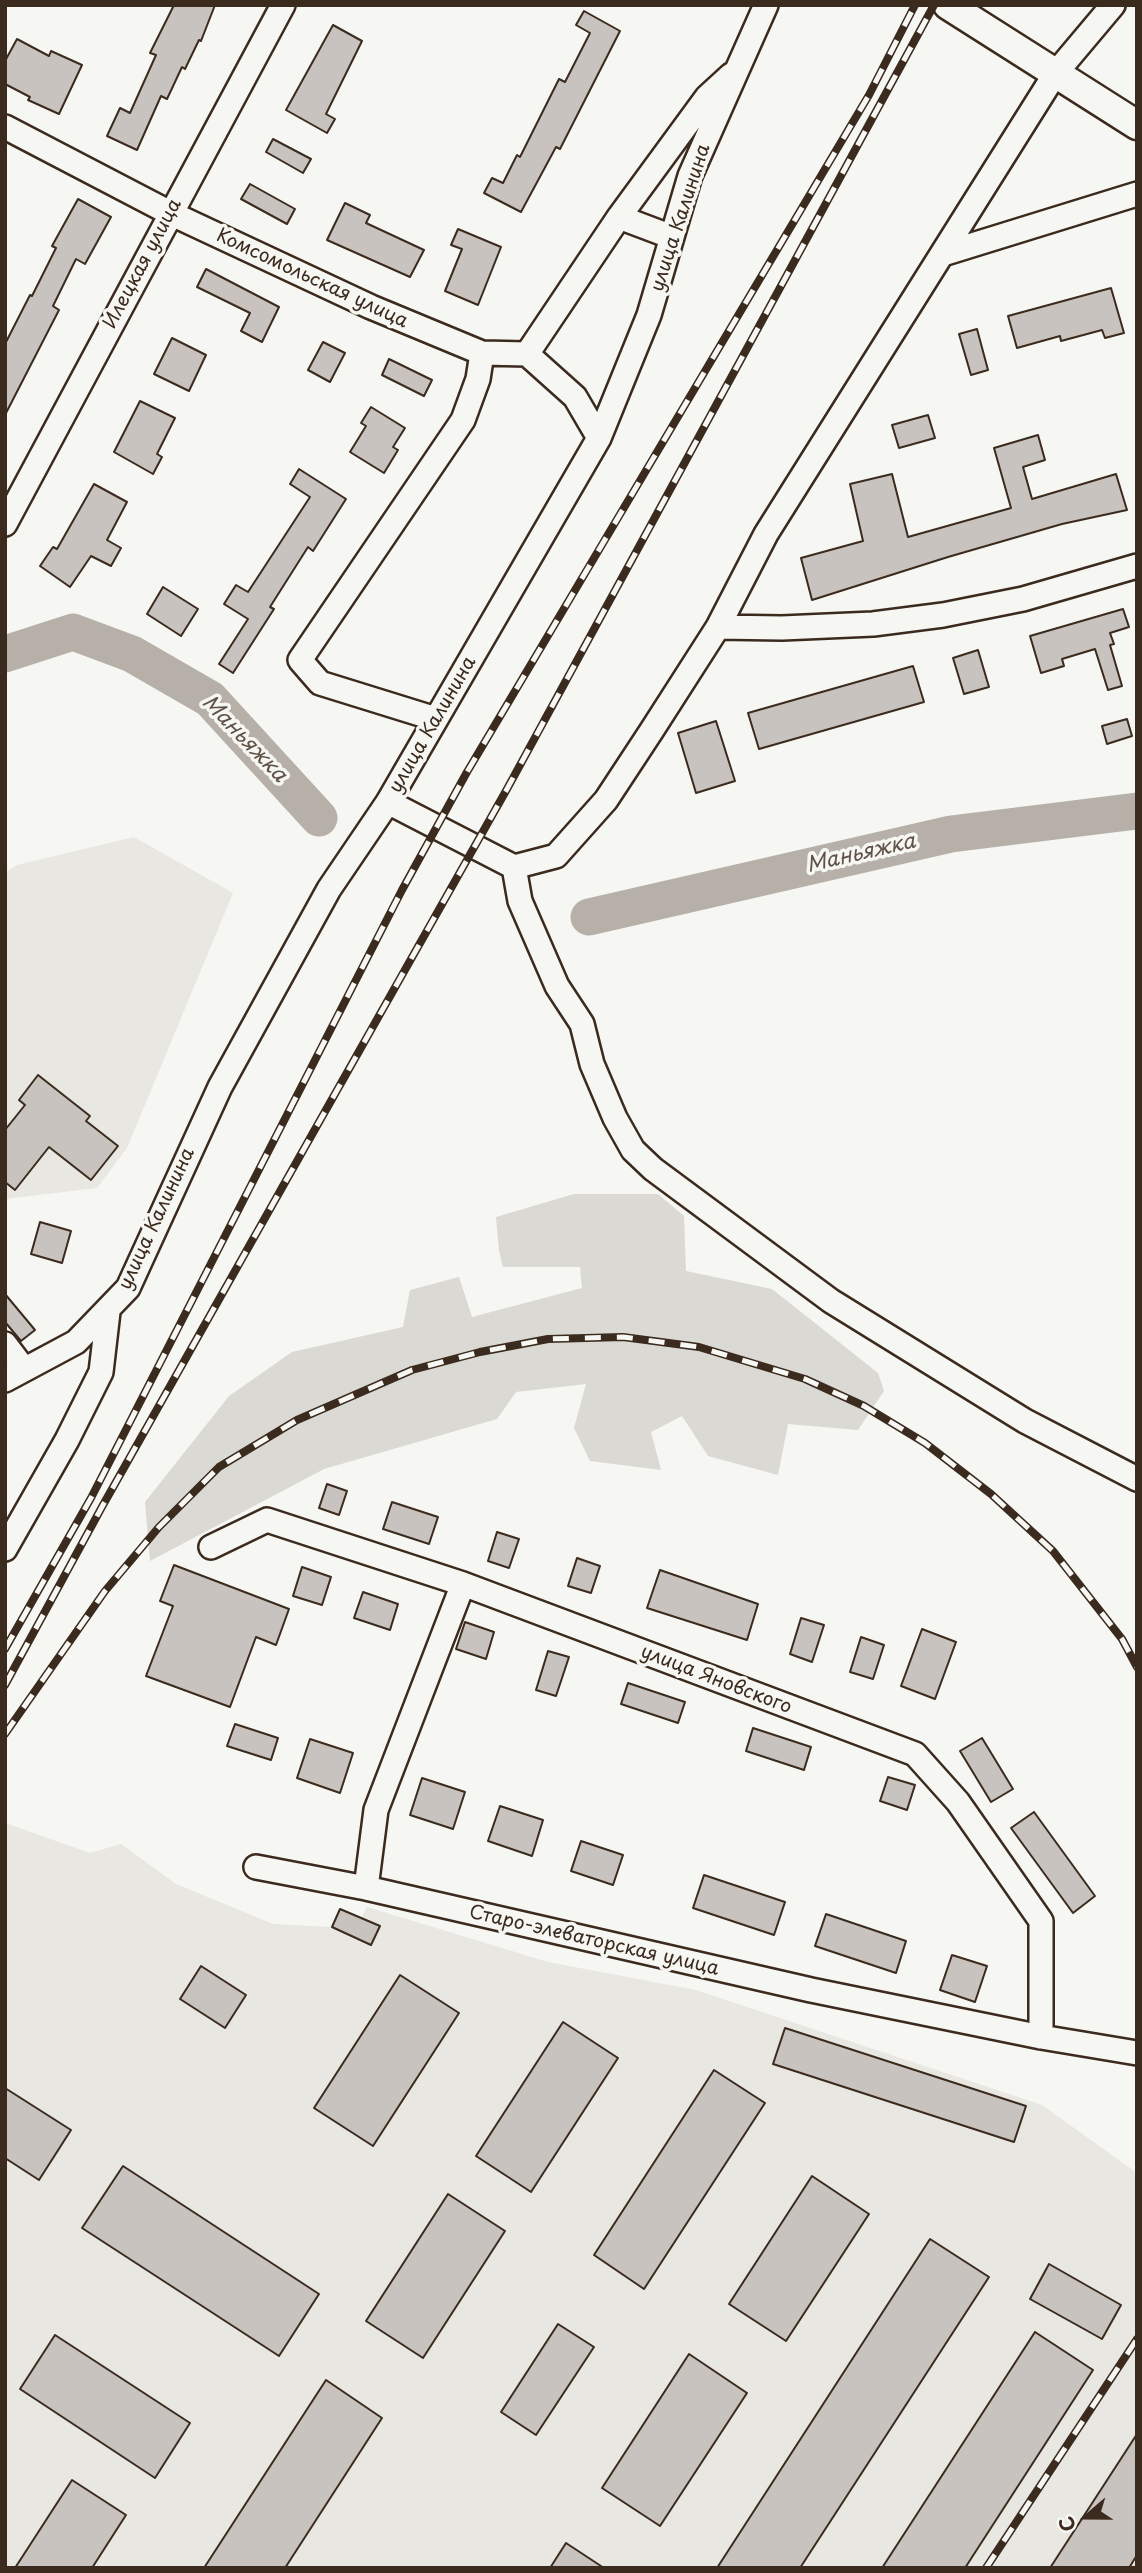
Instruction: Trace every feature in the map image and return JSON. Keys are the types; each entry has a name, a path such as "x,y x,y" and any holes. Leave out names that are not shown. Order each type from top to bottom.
{"main road":[{"path":"948,5 1137,125"}],"street":[{"name":"Илецкая улица","path":"5,524 283,5"},
{"name":"улица Калинина","path":"15,1374 76,1342 108,1312 128,1288 168,1195 245,1040 328,889 388,802 599,438 649,315 690,176 766,5"},
{"path":"388,802 514,867 556,856 606,800 718,627 766,534 1055,75 1113,5"},
{"path":"599,438 575,397 527,354 619,217 707,96 738,69"},
{"name":"Комсомольская улица","path":"5,127 170,213 371,307 482,353 527,354"},
{"path":"943,254 1137,194"},
{"path":"619,217 672,237"},
{"path":"436,719 320,683 300,660 463,419 478,379 482,353"},
{"path":"718,627 782,628 873,624 943,615 1023,599 1137,566"},
{"path":"514,867 520,901 557,986 582,1024 597,1075 633,1150 653,1169 831,1301 1025,1421 1137,1479"},
{"path":"5,1549 68,1440 101,1372 108,1312"},
{"path":"5,1344 15,1374"},
{"name":"улица Яновского","path":"211,1547 267,1520 463,1584 915,1754 958,1802 1041,1921 1041,2037"},
{"path":"366,1888 376,1810 463,1584"},
{"name":"Старо-элеваторская улица","path":"256,1867 366,1888 811,1990 1041,2037 1137,2053"}],"shaded area":[{"path":"134,837 233,893 127,1148 97,1188 5,1199 5,873 17,865"},
{"path":"574,1194 658,1194 684,1216 686,1271 772,1289 878,1373 884,1391 858,1430 788,1424 778,1475 708,1456 682,1416 651,1432 661,1470 590,1461 574,1428 586,1384 516,1392 497,1419 324,1469 150,1561 145,1502 229,1396 292,1352 403,1327 410,1290 459,1277 472,1317 582,1288 580,1267 503,1267 496,1217"},
{"path":"5,1823 90,1853 121,1844 176,1884 273,1924 332,1927 340,1909 361,1918 367,1907 548,1962 696,1990 1042,2105 1137,2173 1137,2568 5,2568"}],"building":[{"path":"174,5 215,5 201,41 199,40 185,69 182,67 167,99 161,96 137,150 107,136 120,108 130,113 156,55 150,53"},
{"path":"584,11 620,31 560,149 556,147 521,212 484,193 492,178 503,183 517,155 520,157 559,79 565,82 590,33 576,25"},
{"path":"333,25 362,41 326,114 335,119 327,133 286,110"},
{"path":"17,39 49,56 51,51 82,65 59,114 28,100 30,97 5,84 5,61"},
{"path":"273,139 311,159 303,173 266,152"},
{"path":"250,184 295,209 287,224 241,199"},
{"path":"78,199 111,217 85,264 76,259 53,306 59,310 5,415 5,344 30,295 32,296 56,248 52,246"},
{"path":"345,203 370,215 366,223 424,250 410,277 327,240"},
{"path":"458,229 501,247 478,305 445,291 462,249 451,245"},
{"path":"206,269 279,307 262,342 241,331 250,313 197,287"},
{"path":"1111,288 1124,333 1105,338 1102,330 1061,341 1060,336 1017,348 1008,316"},
{"path":"977,329 988,370 971,375 959,334"},
{"path":"172,338 206,355 189,391 154,374"},
{"path":"323,342 345,353 330,382 308,370"},
{"path":"389,359 432,380 424,396 382,375"},
{"path":"140,401 175,418 157,454 162,457 153,474 114,452"},
{"path":"371,407 405,428 393,447 398,450 384,473 350,452 366,426 361,423"},
{"path":"928,415 935,438 899,448 892,425"},
{"path":"1038,435 1045,460 1023,467 1032,499 1116,474 1127,510 1062,524 812,600 801,558 863,541 850,484 892,474 908,537 1011,508 994,448"},
{"path":"299,469 346,499 313,551 308,547 270,607 274,609 233,673 219,664 248,619 224,604 236,585 248,592 310,497 290,484"},
{"path":"94,484 127,502 107,540 121,548 111,566 91,556 70,587 40,566 53,547 57,549"},
{"path":"163,587 198,609 181,636 147,614"},
{"path":"1123,609 1129,627 1110,633 1114,644 1110,645 1122,686 1108,690 1095,649 1062,659 1064,666 1041,673 1030,636"},
{"path":"978,650 989,687 964,694 953,658"},
{"path":"913,666 924,702 759,749 748,713"},
{"path":"1127,719 1132,736 1107,744 1102,726"},
{"path":"716,721 735,781 696,793 678,733"},
{"path":"38,1075 90,1116 86,1121 118,1146 91,1180 49,1147 15,1190 5,1182 5,1130 25,1105 19,1100"},
{"path":"40,1222 71,1231 62,1263 31,1254"},
{"path":"5,1294 35,1330 21,1341 5,1322"},
{"path":"327,1484 347,1491 339,1515 319,1508"},
{"path":"392,1502 438,1517 429,1544 383,1529"},
{"path":"497,1532 519,1539 509,1568 488,1561"},
{"path":"577,1558 600,1566 591,1593 568,1586"},
{"path":"174,1565 289,1609 276,1645 256,1637 230,1707 146,1676 173,1606 160,1601"},
{"path":"302,1567 331,1577 322,1605 293,1596"},
{"path":"660,1570 758,1604 747,1640 647,1608"},
{"path":"363,1592 398,1604 390,1630 354,1618"},
{"path":"801,1618 824,1625 812,1662 790,1654"},
{"path":"465,1622 494,1632 486,1659 456,1649"},
{"path":"922,1629 956,1642 935,1699 901,1686"},
{"path":"861,1637 884,1645 873,1679 850,1672"},
{"path":"548,1651 569,1657 556,1696 536,1690"},
{"path":"628,1683 685,1702 678,1723 621,1704"},
{"path":"235,1724 278,1738 271,1760 227,1746"},
{"path":"753,1728 811,1747 804,1770 746,1751"},
{"path":"982,1738 1013,1789 991,1802 960,1751"},
{"path":"310,1739 353,1753 340,1793 297,1778"},
{"path":"888,1777 915,1785 907,1810 880,1801"},
{"path":"422,1778 465,1792 453,1829 410,1815"},
{"path":"500,1806 543,1820 532,1856 488,1841"},
{"path":"1034,1812 1095,1896 1073,1913 1011,1828"},
{"path":"581,1841 623,1855 613,1885 571,1871"},
{"path":"704,1875 785,1902 774,1935 693,1908"},
{"path":"340,1909 380,1926 371,1945 332,1927"},
{"path":"826,1914 906,1941 896,1973 815,1946"},
{"path":"952,1955 987,1966 975,2002 940,1990"},
{"path":"201,1966 246,1995 225,2028 180,1999"},
{"path":"400,1975 459,2013 373,2146 314,2108"},
{"path":"563,2022 618,2058 531,2192 476,2156"},
{"path":"785,2028 1026,2106 1014,2142 773,2064"},
{"path":"714,2070 765,2103 644,2289 594,2255"},
{"path":"5,2088 71,2130 39,2180 5,2158"},
{"path":"123,2166 319,2294 279,2356 82,2228"},
{"path":"812,2176 869,2214 786,2341 729,2304"},
{"path":"448,2194 505,2231 423,2358 366,2321"},
{"path":"930,2239 989,2277 800,2568 717,2568"},
{"path":"1049,2264 1121,2305 1102,2339 1030,2299"},
{"path":"558,2324 594,2347 536,2435 501,2412"},
{"path":"1035,2332 1093,2370 965,2568 882,2568"},
{"path":"55,2335 190,2423 155,2478 20,2389"},
{"path":"689,2354 747,2393 660,2526 602,2488"},
{"path":"326,2380 382,2418 285,2568 204,2568"},
{"path":"1137,2434 1137,2555 1129,2568 1050,2568"},
{"path":"72,2480 126,2515 92,2568 15,2568"},
{"path":"566,2543 604,2568 550,2568"}],"waterway":[{"name":"Маньяжка","path":"5,654 73,632 132,654 210,699 319,818"},
{"name":"Маньяжка","path":"589,917 951,834 1137,811"}],"railway":[{"path":"5,1649 91,1498 402,890 467,772 869,95 915,5"},
{"path":"5,1685 103,1505 507,789 934,5"},
{"path":"5,1734 105,1591 159,1527 219,1467 297,1420 412,1370 480,1352 548,1339 623,1337 699,1347 805,1379 864,1406 925,1443 991,1494 1053,1551 1122,1639 1137,1667"},
{"path":"986,2568 1137,2339"}]}
